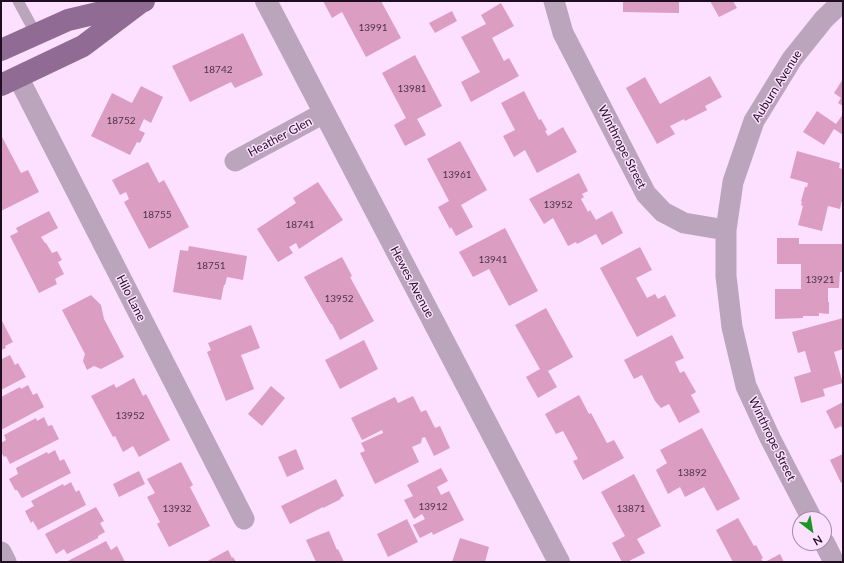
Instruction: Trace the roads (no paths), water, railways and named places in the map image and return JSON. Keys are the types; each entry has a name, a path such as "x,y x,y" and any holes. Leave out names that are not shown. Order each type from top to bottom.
{"main road":[{"path":"1,50 68,20 142,2"},
{"path":"9,81 83,46 142,2"}],"street":[{"name":"Hewes Avenue","path":"266,1 559,562"},
{"name":"Winthrope Street","path":"554,1 563,33 646,194 663,212 684,223 726,230 726,276 732,327 746,386 770,438 808,511"},
{"name":"Auburn Avenue","path":"726,230 733,182 754,121 792,59 824,19 843,1"},
{"name":"Hilo Lane","path":"9,81 244,519"},
{"name":"Heather Glen","path":"235,161 324,113"},
{"path":"828,551 834,562"},
{"path":"1,552 6,562"}],"lane":[{"path":"18,1 36,34"}]}
